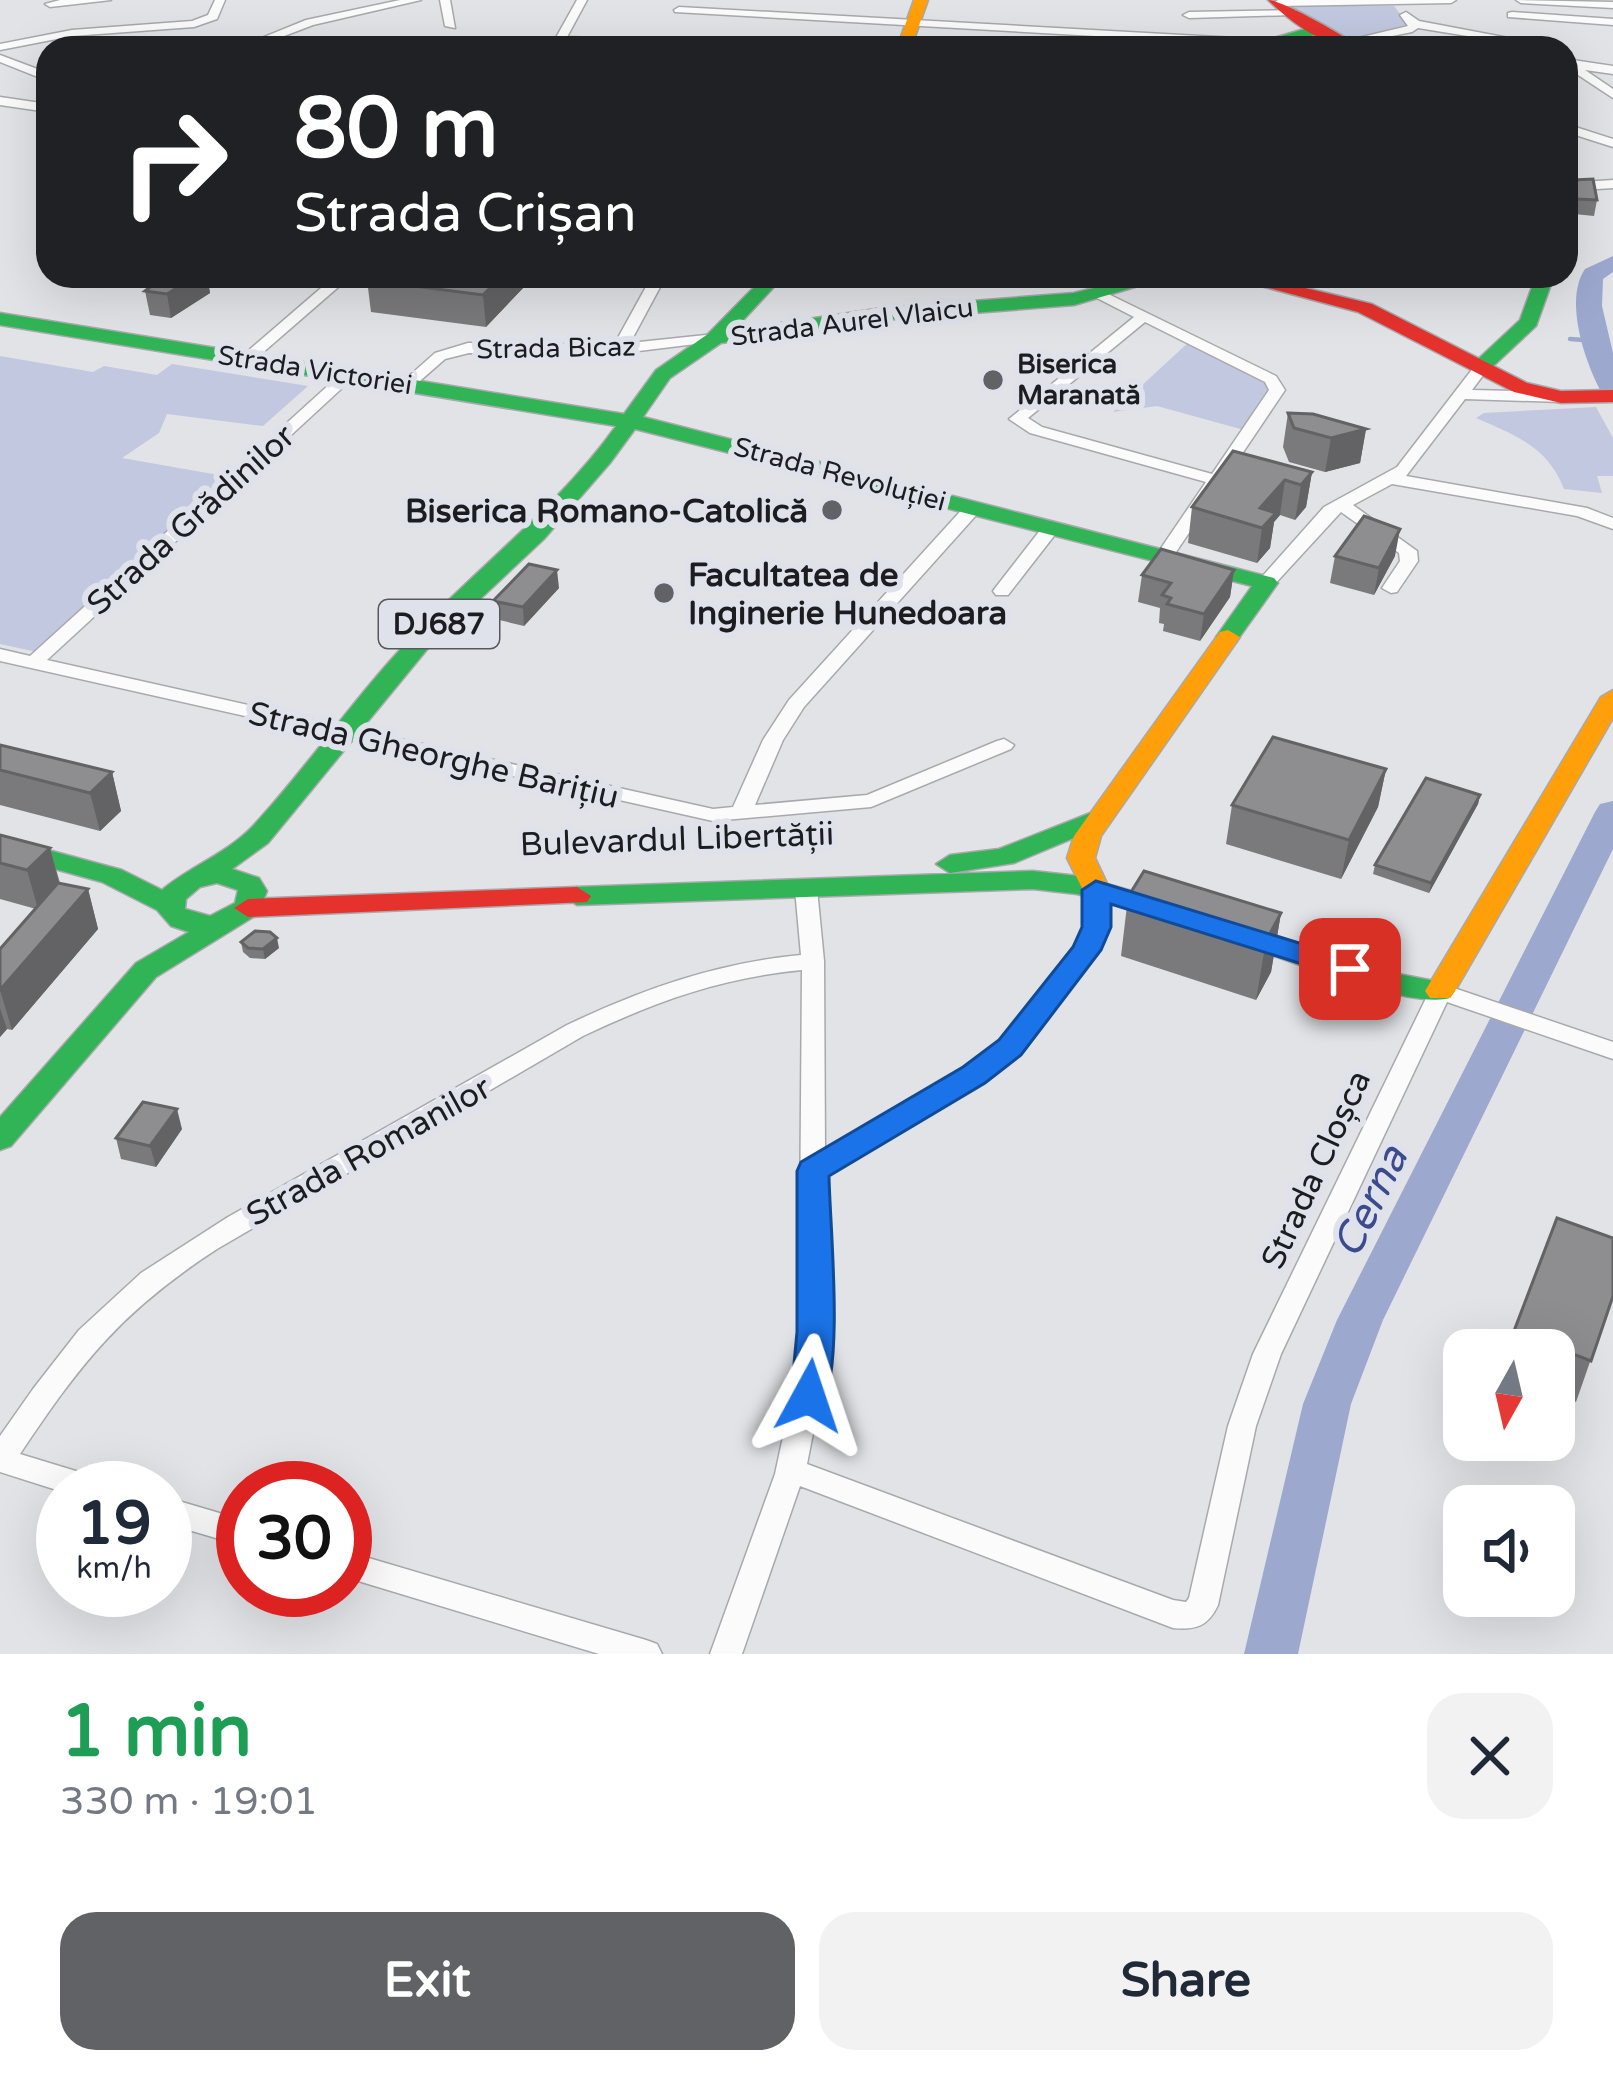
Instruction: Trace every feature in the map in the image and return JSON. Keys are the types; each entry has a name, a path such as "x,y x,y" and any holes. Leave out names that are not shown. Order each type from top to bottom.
{"street":[{"path":"50,4 106,0"},
{"path":"53,36 194,24 213,17 220,0"},
{"path":"276,36 322,19 416,0"},
{"path":"445,0 452,26"},
{"path":"563,36 583,0"},
{"path":"834,16 839,0"},
{"path":"1190,15 1282,5 1451,0"},
{"path":"1521,0 1613,5"},
{"path":"1394,4 1415,24"},
{"path":"1282,5 1328,36"},
{"path":"767,36 778,6"},
{"path":"679,10 778,6 913,24 1118,36"},
{"path":"1529,36 1508,10 1613,22"},
{"path":"1379,36 1415,24 1484,36"},
{"path":"1297,36 1315,30"},
{"path":"0,47 36,40"},
{"path":"0,58 36,72"},
{"path":"1578,65 1613,70"},
{"path":"1578,70 1613,94"},
{"path":"0,101 36,106"},
{"path":"1578,132 1613,143"},
{"path":"1578,186 1613,184"},
{"path":"247,359 330,288"},
{"path":"619,350 653,288"},
{"name":"DJ687","path":"715,338 763,288"},
{"name":"Strada Aurel Vlaicu","path":"197,878 258,837 420,642 536,535 671,366 715,338 1121,288"},
{"path":"1282,288 1365,308 1482,366 1504,382 1566,397"},
{"path":"813,1171 974,1075 1010,1048 1086,950 1096,927 1083,846 1098,818 1304,536 1340,504 1394,479 1421,453 1482,366 1529,322 1541,288"},
{"path":"1100,294 1275,385 1277,397 1164,557"},
{"path":"1145,315 1017,419 1036,430 1216,480"},
{"name":"Strada Victoriei","path":"0,319 630,420"},
{"name":"Strada Bicaz","path":"408,384 440,356 468,348 619,350 715,338"},
{"name":"Strada Grădinilor","path":"32,663 348,375"},
{"path":"1462,394 1613,396"},
{"name":"Strada Revoluției","path":"630,420 1266,583"},
{"path":"1394,479 1581,512 1613,524"},
{"path":"1340,504 1408,551 1409,562 1391,588"},
{"path":"740,814 773,740 796,704 973,508"},
{"path":"1002,591 1051,528"},
{"name":"Strada Gheorghe Barițiu","path":"0,655 713,815 871,801 1004,745"},
{"name":"Strada Cloșca","path":"790,1470 1173,1614 1192,1616 1203,1605 1242,1426 1259,1375 1440,991 1613,697"},
{"name":"Bulevardul Libertății","path":"244,901 982,862 1098,818"},
{"name":"Strada Aurel Vlaicu","path":"244,901 258,837"},
{"path":"0,845 112,876 230,875 244,901 200,927 112,876"},
{"path":"982,862 1052,862 1090,879 1400,967 1470,1003 1613,1051"},
{"name":"DJ687","path":"146,970 179,888 197,878"},
{"name":"Bulevardul Libertății","path":"244,901 1090,879"},
{"path":"726,1654 790,1470 813,1362 813,962 806,889"},
{"name":"DJ687","path":"0,1138 146,970 244,901"},
{"name":"Strada Romanilor","path":"0,1460 97,1328 151,1281 224,1231 591,1024 709,975 760,964 813,962"},
{"path":"0,1460 36,1471"},
{"path":"372,1572 646,1654"}],"shaded area":[{"path":"1288,5 1394,6 1408,24 1364,36 1337,36"},
{"path":"1190,341 1266,384 1268,396 1244,430 1157,406 1113,412"},
{"path":"0,356 93,372 104,366 157,375 172,364 308,386 263,426 167,414 159,433 122,458 230,477 37,652 0,644"},
{"path":"1596,407 1613,438 1613,476 1597,476 1602,493 1564,489 1539,453 1476,418 1484,413"}],"building":[{"path":"1593,179 1597,200 1578,199 1578,180"},
{"path":"149,288 177,288 167,294 145,291"},
{"path":"429,288 490,288 483,295"},
{"path":"1288,413 1313,414 1366,429 1331,438 1294,428"},
{"path":"1233,451 1312,472 1301,485 1285,480 1260,508 1276,513 1262,528 1192,507"},
{"path":"1364,516 1400,529 1379,568 1335,556"},
{"path":"1161,549 1234,570 1204,614 1167,604 1171,598 1162,595 1171,583 1142,575"},
{"path":"529,564 557,570 523,607 493,601"},
{"path":"1273,737 1386,769 1349,840 1232,805"},
{"path":"0,745 112,772 90,793 0,770"},
{"path":"1426,778 1480,795 1431,883 1375,865"},
{"path":"0,835 50,848 27,870 0,863"},
{"path":"1144,871 1281,913 1266,941 1128,897"},
{"path":"58,883 88,889 0,990 0,949"},
{"path":"255,931 277,938 263,949 248,948 241,942"},
{"path":"143,1102 177,1109 150,1146 116,1138"},
{"path":"1557,1218 1613,1238 1613,1296 1591,1361 1575,1355 1575,1329 1515,1329"}],"waterway":[{"name":"Cerna","path":"1613,263 1594,275 1589,292 1596,337 1613,391"},
{"path":"1570,339 1597,341"},
{"name":"Cerna","path":"1271,1654 1327,1404 1360,1320 1613,812"}],"traffic: fast":[{"path":"1295,36 1315,30"},
{"path":"204,876 258,837 420,642 536,534 603,459 663,374 715,338 763,288"},
{"path":"715,338 883,314 1074,299 1117,288"},
{"path":"1482,366 1529,322 1541,288"},
{"path":"0,319 651,425 1266,583 1228,637"},
{"path":"950,864 1004,857 1098,818"},
{"path":"0,845 112,876 169,905"},
{"path":"218,874 249,884 253,891 248,908 210,925 190,923 171,913 172,896 190,881 218,874"},
{"path":"577,896 1033,880 1078,885 1168,910"},
{"path":"0,1138 146,970 228,922"},
{"path":"1236,932 1390,982 1440,991"}],"traffic: slow":[{"path":"908,36 921,0"},
{"path":"1096,890 1081,858 1088,836 1228,637"},
{"path":"1440,991 1613,697"}],"traffic: jam":[{"path":"1275,0 1328,36"},
{"path":"1282,288 1365,308 1521,388 1561,397 1613,396"},
{"path":"248,908 577,896"}],"place":[{"name":"Biserica Maranată","path":"993,380"},
{"name":"Biserica Romano-Catolică","path":"832,510"},
{"name":"Facultatea de Inginerie Hunedoara","path":"664,593"}],"route":[{"path":"809,1396 814,1332 813,1171 974,1075 1010,1048 1093,938 1100,906 1096,890 1350,969"}]}
